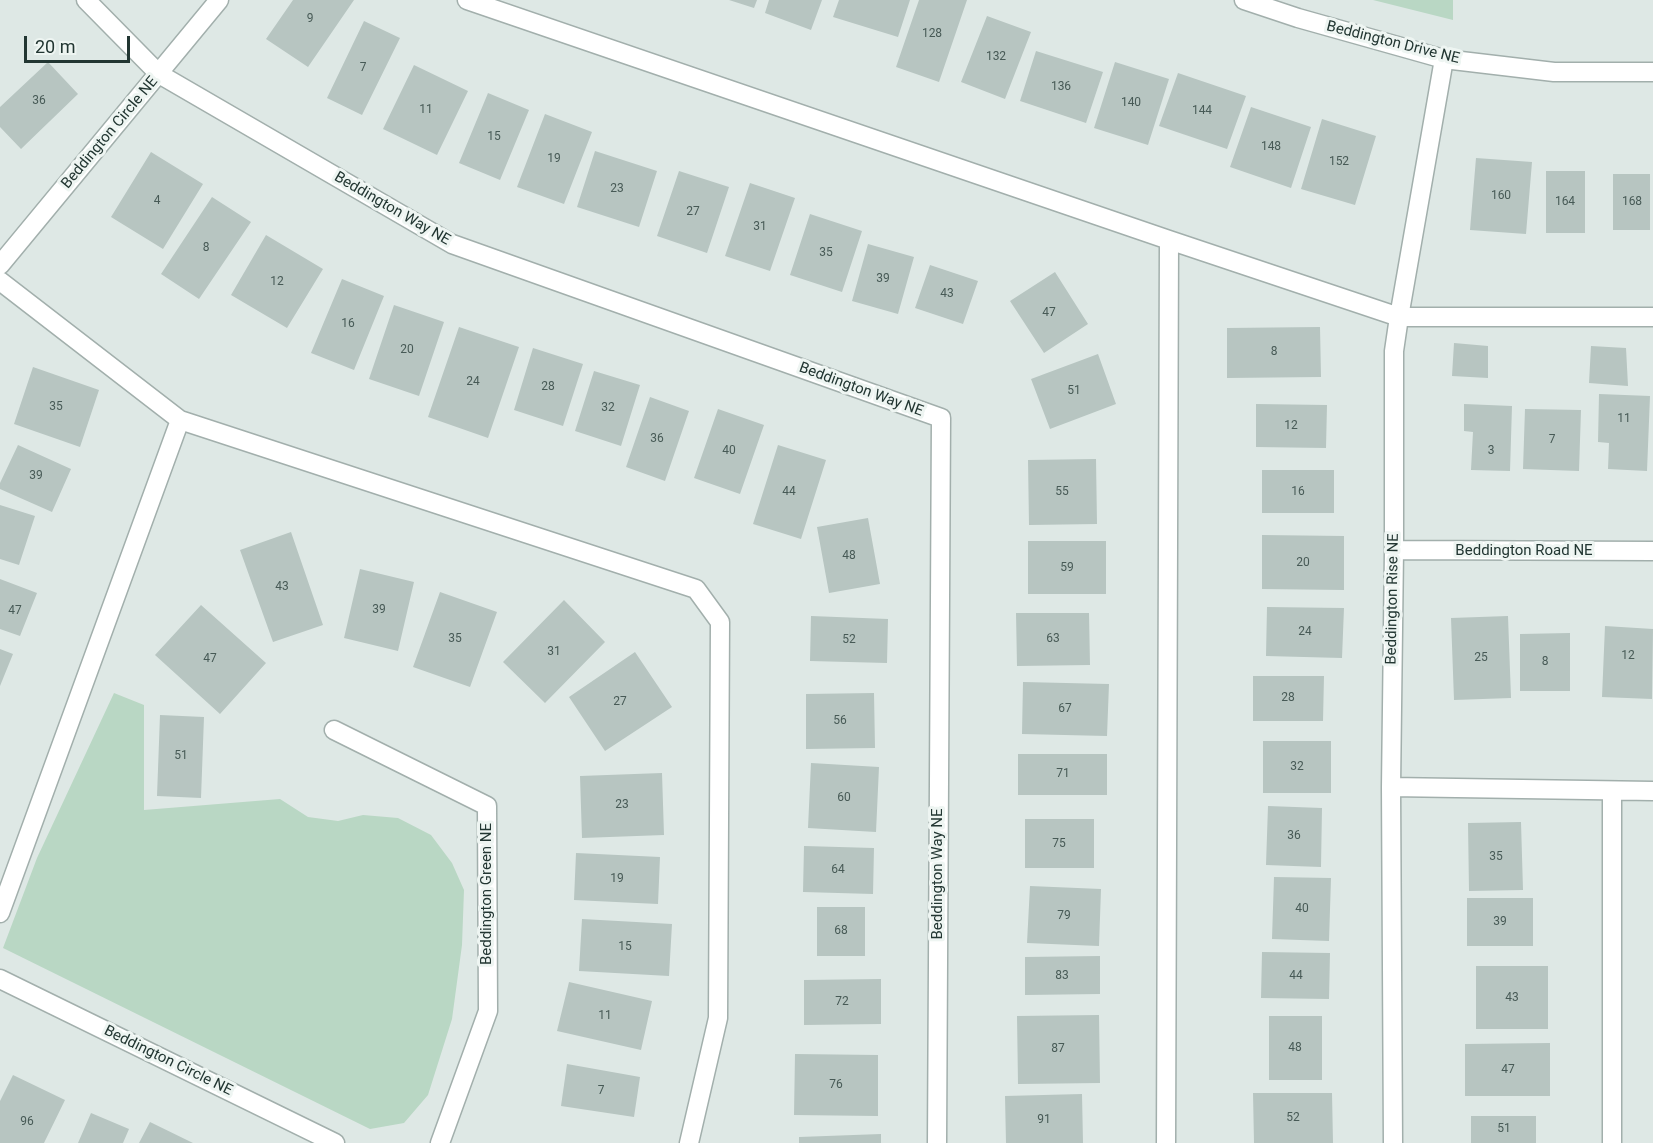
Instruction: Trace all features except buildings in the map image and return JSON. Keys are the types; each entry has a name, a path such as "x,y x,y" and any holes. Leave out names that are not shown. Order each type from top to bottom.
{"street":[{"path":"86,0 159,74"},
{"name":"Beddington Circle NE","path":"0,265 219,0"},
{"path":"467,0 1169,240 1399,316 1653,317"},
{"name":"Beddington Drive NE","path":"1244,0 1298,18 1444,59 1554,72 1653,72"},
{"name":"Beddington Rise NE","path":"1393,1143 1391,788 1395,351 1399,316 1444,59"},
{"name":"Beddington Way NE","path":"159,74 452,244 941,418 937,1143"},
{"path":"1166,1143 1169,240"},
{"path":"0,281 180,420 696,589 720,622 718,1018 689,1143"},
{"path":"0,913 180,420"},
{"name":"Beddington Road NE","path":"1394,550 1653,551"},
{"name":"Beddington Green NE","path":"334,730 486,806 488,1011 440,1143"},
{"path":"1391,788 1653,791"},
{"path":"1612,791 1612,1143"},
{"name":"Beddington Circle NE","path":"0,979 335,1143"}],"green space":[{"path":"1373,0 1453,0 1453,20"},
{"path":"114,693 144,705 144,810 280,799 308,817 338,821 363,815 398,818 431,835 452,863 464,890 462,945 452,1019 428,1095 404,1123 370,1129 3,948 37,858"}]}
